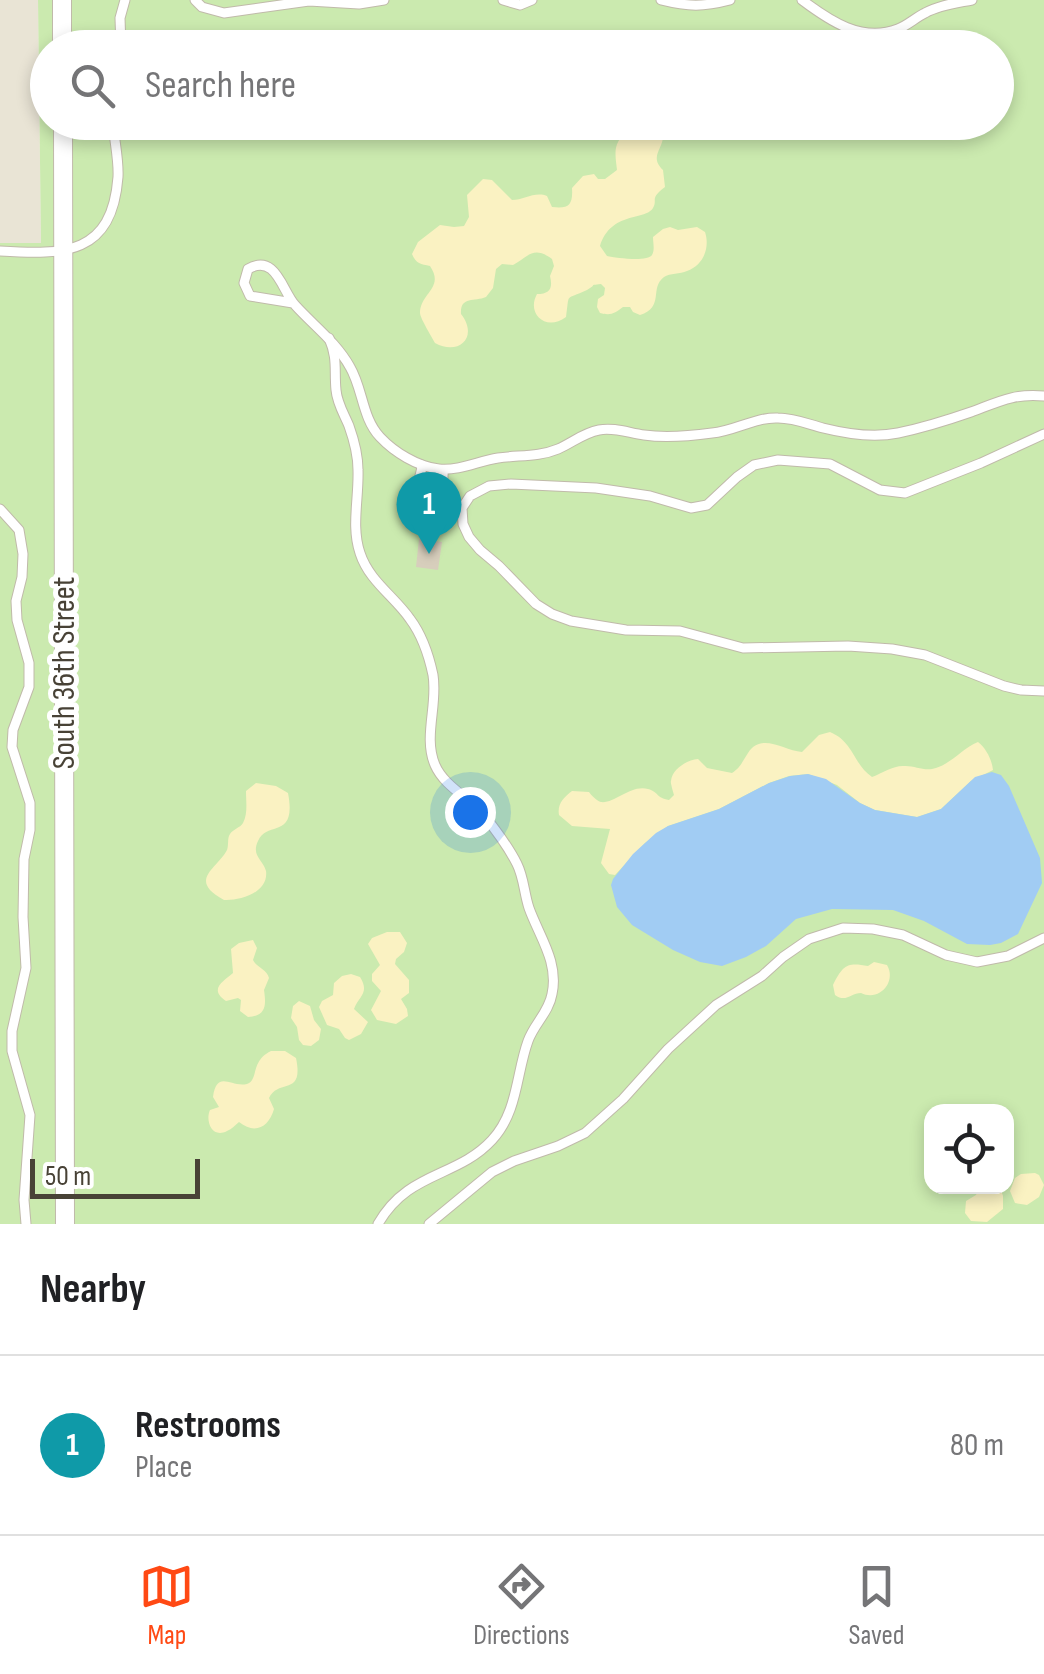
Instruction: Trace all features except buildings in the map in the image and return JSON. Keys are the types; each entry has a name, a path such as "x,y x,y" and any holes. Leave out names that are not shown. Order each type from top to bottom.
{"street":[{"path":"62,0 62,30"},
{"name":"South 36th Street","path":"63,140 65,1224"}],"lane":[{"path":"120,30 125,0"},
{"path":"194,0 202,7 224,13 308,1 359,4 384,0"},
{"path":"503,0 520,5 532,0"},
{"path":"662,0 686,7 730,0"},
{"path":"802,0 853,30"},
{"path":"896,30 926,12 972,0"},
{"path":"0,251 82,247 102,231 112,210 118,175 115,140"},
{"path":"293,304 250,296 244,283 248,269 269,267 280,278 293,304 329,338 350,367 370,424 379,437 422,465 443,470 500,458 539,455 585,433 604,429 655,436 716,433 776,418 849,434 896,434 1008,397 1044,396"},
{"path":"329,338 336,353 336,391 358,468 358,549 366,569 410,619 420,637 434,679 431,752 436,769 481,812 509,850 519,868 528,906 548,948 553,970 548,1009 527,1044 506,1120 492,1140 472,1156 401,1194 378,1224"},
{"path":"1044,434 905,493 880,490 830,464 778,460 754,465 707,505 691,508 650,496 596,488 489,486 470,496 462,508 462,524 480,550 536,604 562,618 626,630 680,631 743,648 892,649 925,655 1004,686 1044,691"},
{"path":"422,465 422,479 408,502 411,525 420,527 435,513 444,486 443,470"},
{"path":"0,508 18,530 23,554 16,602 29,664 29,687 12,747 30,804 24,860 26,968 12,1031 12,1051 30,1114 26,1224"},
{"path":"429,1224 492,1172 585,1132 623,1099 690,1027 809,939 843,928 873,929 977,962 1008,956 1044,938"}],"shaded area":[{"path":"0,0 38,0 38,30 30,30 30,140 40,140 41,244 0,243"}],"green space":[{"path":"38,0 1044,0 1044,1224 0,1224 0,243 41,243 40,140 1014,140 1014,30 38,30"}],"sand":[{"path":"662,140 657,160 665,187 649,212 619,222 600,246 607,256 645,258 652,255 653,237 663,229 697,227 705,232 707,244 698,264 664,277 648,312 640,315 623,307 610,314 600,313 598,299 605,288 601,284 569,298 566,317 551,323 536,314 534,301 537,294 551,287 552,259 540,253 531,254 513,265 502,264 496,269 493,288 486,297 463,304 461,314 468,330 464,342 452,347 435,343 420,313 434,274 430,266 419,263 412,254 418,242 440,225 464,226 469,217 467,195 483,179 492,180 512,200 543,195 552,207 566,206 571,202 572,188 583,176 594,174 605,179 617,170 618,143"},
{"path":"830,732 844,741 872,777 899,766 936,768 978,742 988,754 993,770 971,781 941,809 917,817 875,810 837,785 808,774 789,776 719,809 668,826 645,843 615,875 609,874 601,863 610,829 572,826 559,815 562,801 572,791 589,792 606,802 642,788 669,800 674,795 672,777 689,761 698,759 707,768 732,773 759,744 802,752 819,735"},
{"path":"256,783 276,786 288,793 288,817 280,827 262,835 256,846 266,871 263,885 245,897 224,900 213,893 206,880 227,850 230,834 243,823 246,791"},
{"path":"387,932 400,932 407,943 395,964 409,980 409,993 401,999 408,1016 396,1024 377,1020 371,1010 381,991 372,981 372,974 380,965 368,944"},
{"path":"253,940 257,948 253,960 269,978 264,1008 248,1017 240,1011 241,1000 226,1001 218,989 233,973 231,949"},
{"path":"874,962 887,965 889,971 888,984 880,993 842,998 835,995 833,985 843,969"},
{"path":"351,974 360,977 364,987 354,1009 368,1022 361,1034 349,1040 339,1029 327,1025 319,1007 333,995 334,983"},
{"path":"299,1001 310,1006 321,1029 319,1040 311,1046 299,1040 291,1018 293,1006"},
{"path":"271,1051 285,1051 296,1058 298,1070 294,1083 273,1092 269,1098 274,1109 269,1120 256,1128 239,1122 222,1133 214,1131 209,1114 219,1107 213,1097 218,1084 251,1082 260,1060"},
{"path":"1035,1173 1044,1185 1039,1197 1027,1205 1015,1203 1011,1194 1015,1178"},
{"path":"1002,1194 1003,1209 987,1222 971,1221 965,1213 966,1201 976,1195"}],"water":[{"path":"992,772 1001,775 1009,786 1040,858 1042,883 1018,934 1001,943 967,944 893,910 832,909 796,919 766,946 722,966 700,962 673,950 632,925 617,907 613,879 656,833 719,809 769,783 808,774 826,779 875,810 917,817 941,809 975,777"}],"place":[{"name":"Restrooms","path":"429,554"}]}
